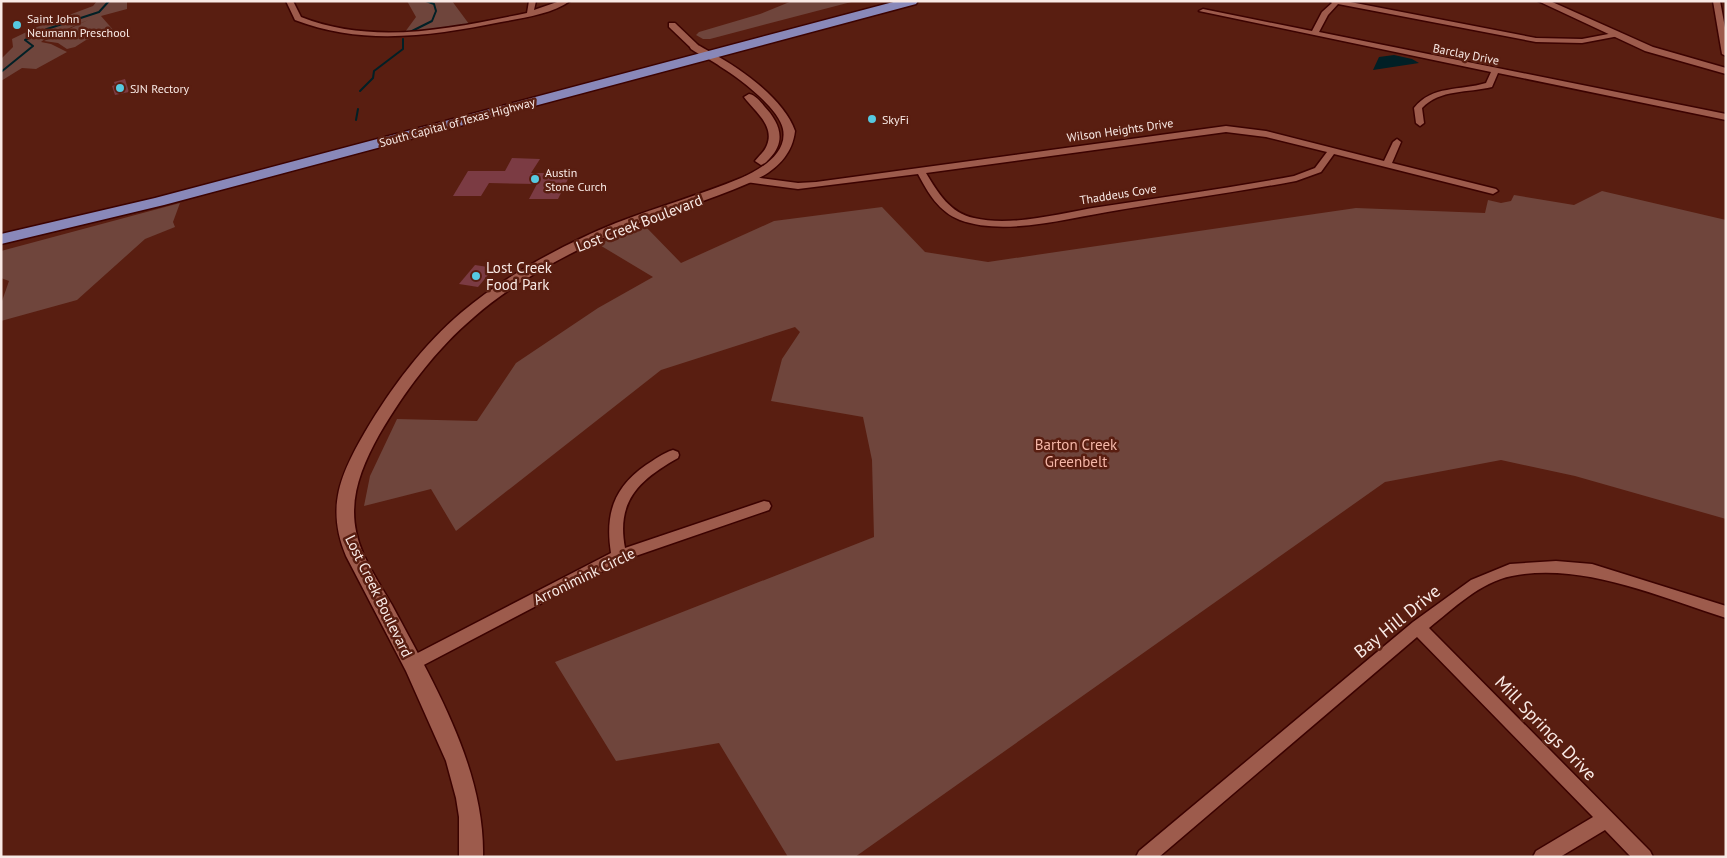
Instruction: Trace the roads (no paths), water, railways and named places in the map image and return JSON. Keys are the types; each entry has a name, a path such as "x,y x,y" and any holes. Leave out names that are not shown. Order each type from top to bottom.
{"highway":[{"name":"South Capital of Texas Highway","path":"1,239 158,202 701,52 871,1"},
{"name":"South Capital of Texas Highway","path":"1,224 164,186 912,1"}],"street":[{"path":"290,1 298,18 345,32 383,35 439,32 530,14 567,1"},
{"path":"530,14 533,1"},
{"path":"1314,34 1335,1 1536,40 1582,41 1616,34"},
{"path":"1542,1 1649,49 1726,71"},
{"path":"1726,4 1714,2 1726,54"},
{"name":"Barclay Drive","path":"1203,11 1726,118"},
{"name":"Lost Creek Boulevard","path":"672,25 728,80"},
{"name":"Lost Creek Boulevard","path":"471,857 471,824 466,788 457,759 412,663 355,553 347,532 344,513 354,471 373,431 418,366 468,314 495,294 581,244 639,219 715,194 765,172 776,161 785,146 789,128 783,116 763,95 724,64 701,52"},
{"path":"1420,123 1418,108 1423,101 1444,92 1489,86 1495,71"},
{"name":"Lost Creek Boulevard","path":"742,92 770,119 775,130 771,149 754,167 746,179"},
{"name":"Wilson Heights Drive","path":"746,179 798,186 1214,129 1238,129 1266,134 1493,191"},
{"path":"1386,165 1397,142"},
{"name":"Thaddeus Cove","path":"920,170 936,199 951,212 972,221 1000,223 1045,218 1296,178 1318,170 1332,151"},
{"path":"619,556 614,537 615,517 622,498 632,484 656,464 673,454"},
{"name":"Arronimink Circle","path":"412,663 619,556 764,506"},
{"name":"Bay Hill Drive","path":"1144,857 1418,627 1476,584 1510,570 1556,567 1592,570 1726,612"},
{"name":"Mill Springs Drive","path":"1418,627 1644,857"},
{"path":"1542,857 1607,819"}],"water":[{"path":"1394,55 1412,59 1419,63 1373,70 1379,57"}],"waterway":[{"path":"1,72 33,46 25,40 47,29 99,12 109,1"},
{"path":"410,32 432,21 436,11 434,4 426,1"},
{"path":"360,91 373,78 374,71 403,49 403,39"},
{"path":"356,120 358,109"}],"place":[{"name":"Saint John Neumann Preschool","path":"17,25"},
{"name":"SJN Rectory","path":"120,88"},
{"name":"SkyFi","path":"872,119"},
{"name":"Austin Stone Curch","path":"535,179"},
{"name":"Lost Creek Food Park","path":"476,276"}],"park label":[{"name":"Barton Creek Greenbelt","path":"1076,452"}]}
